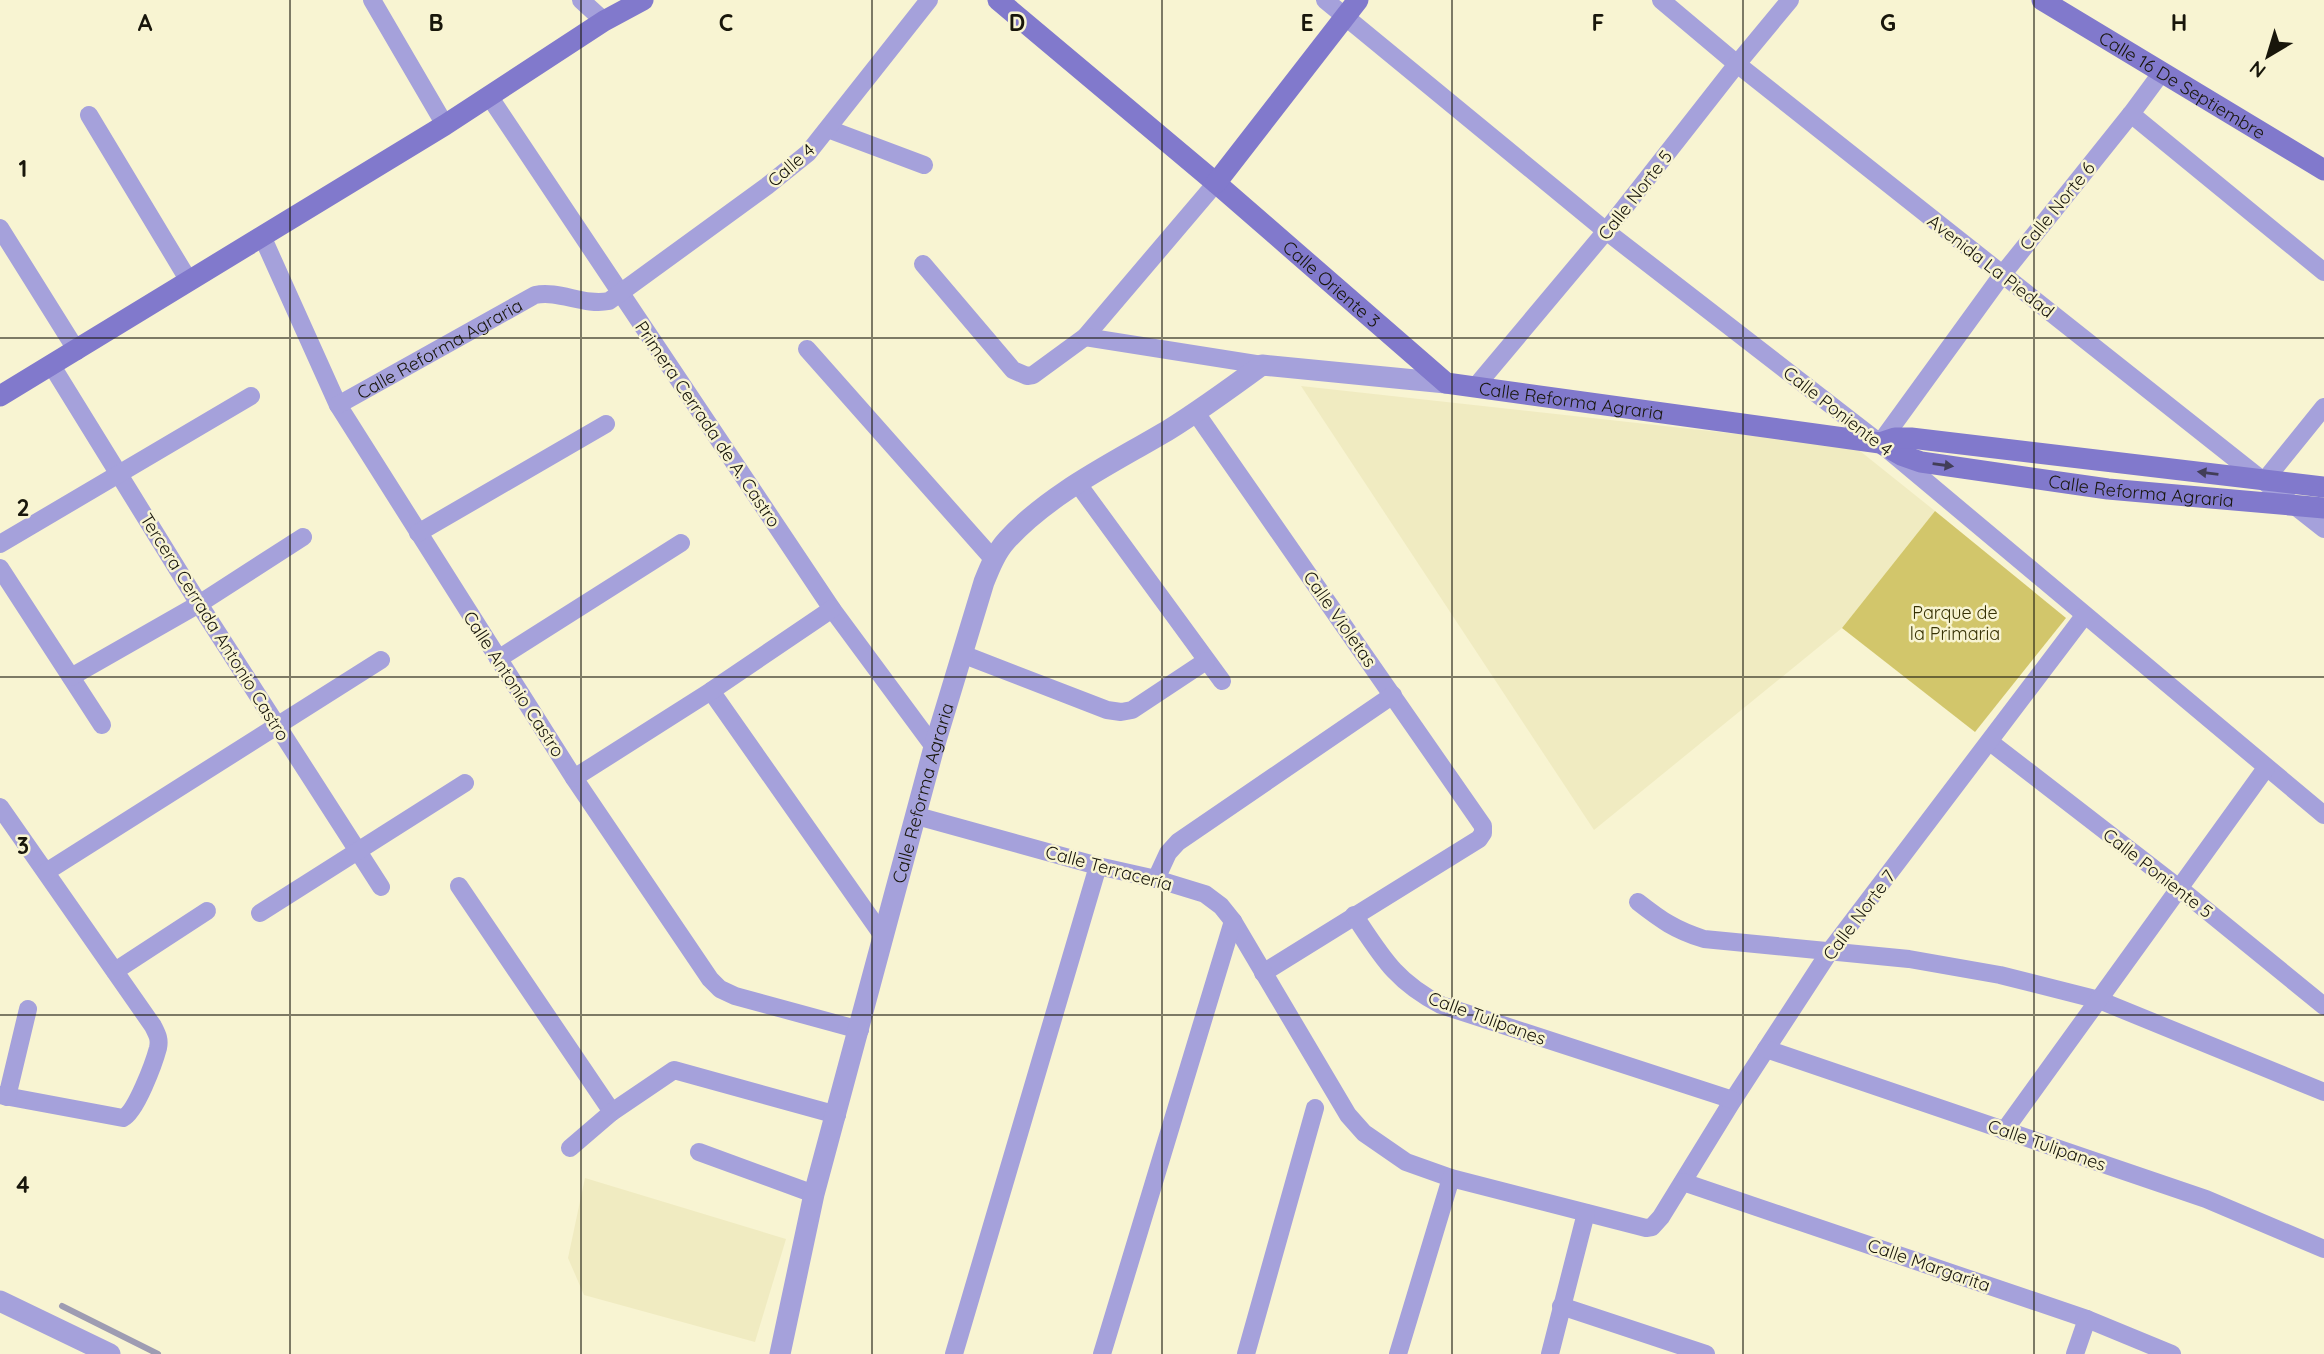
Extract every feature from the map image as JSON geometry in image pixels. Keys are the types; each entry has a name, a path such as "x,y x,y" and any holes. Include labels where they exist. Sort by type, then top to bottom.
{"main road":[{"path":"0,396 445,125 604,21 643,0"},
{"name":"Calle Oriente 3","path":"998,0 1216,183 1446,383"},
{"name":"Calle 16 De Septiembre","path":"2042,0 2324,170"},
{"path":"1216,183 1351,8"},
{"name":"Calle Reforma Agraria","path":"1446,383 1880,443 1901,455 1935,464 2108,489 2324,508"},
{"name":"Calle Reforma Agraria","path":"1880,443 1895,438 1911,438 2324,487"}],"street":[{"path":"372,0 445,125"},
{"path":"581,0 604,21"},
{"name":"Calle 4","path":"619,293 767,186 808,153 929,0"},
{"name":"Calle Poniente 4","path":"1325,0 1351,8 1606,231 1880,443 2324,815"},
{"name":"Avenida La Piedad","path":"1661,0 1737,64 2324,529"},
{"name":"Calle Norte 5","path":"1476,386 1606,231 1790,0"},
{"name":"Calle Norte 6","path":"1880,443 2002,275 2132,114 2162,72"},
{"name":"Primera Cerrada de A. Castro","path":"489,96 832,609 934,747"},
{"path":"2132,114 2324,272"},
{"path":"89,115 189,281"},
{"path":"828,129 924,165"},
{"path":"923,264 1013,370 1033,375 1085,337 1216,183"},
{"path":"0,228 77,351"},
{"name":"Calle Antonio Castro","path":"262,236 338,405 574,778 710,979 720,989 735,996 860,1030"},
{"name":"Calle Reforma Agraria","path":"338,405 535,295 544,293 598,303 609,301 619,293"},
{"name":"Calle Reforma Agraria","path":"1085,337 1262,365 1446,383"},
{"path":"807,349 994,560"},
{"name":"Calle Reforma Agraria","path":"780,1354 814,1194 883,936 918,816 934,747 984,582 994,560 1006,542 1031,517 1079,484 1196,413 1262,365"},
{"name":"Tercera Cerrada Antonio Castro","path":"52,366 199,604 381,887"},
{"path":"0,544 251,396"},
{"path":"2265,481 2324,407"},
{"name":"Calle Violetas","path":"1196,413 1483,826 1479,839 1354,915"},
{"path":"418,533 606,424"},
{"path":"1079,484 1222,681"},
{"path":"71,677 199,604 303,537"},
{"path":"498,659 681,543"},
{"path":"0,568 102,725"},
{"path":"574,778 711,691 832,609"},
{"name":"Calle Norte 7","path":"1652,1227 1661,1217 1732,1101 1830,951 2084,616"},
{"path":"962,654 1107,710 1121,712 1132,710 1206,661"},
{"path":"46,872 381,660"},
{"path":"711,691 883,936"},
{"path":"1156,879 1168,853 1178,842 1393,695"},
{"name":"Calle Poniente 5","path":"1990,742 2179,888 2324,1006"},
{"path":"2004,1131 2266,768"},
{"path":"260,913 466,783"},
{"path":"0,807 158,1037 158,1047 145,1081 127,1117 117,1118 4,1096 28,1009"},
{"name":"Calle Terracería","path":"918,816 1205,894 1221,906 1233,921 1348,1115 1364,1133 1406,1163 1451,1178 1641,1228 1652,1227"},
{"path":"954,1354 1098,866"},
{"path":"459,886 612,1112"},
{"path":"1638,902 1663,922 1681,932 1704,939 1909,959 2000,975 2099,1000 2324,1092"},
{"path":"114,971 207,911"},
{"path":"1263,973 1354,915"},
{"name":"Calle Tulipanes","path":"1354,915 1397,976 1418,993 1441,1005 1732,1101"},
{"path":"1102,1354 1233,921"},
{"name":"Calle Tulipanes","path":"1766,1049 2206,1199 2324,1249"},
{"path":"570,1147 612,1112 674,1070 837,1115"},
{"path":"1245,1354 1315,1108"},
{"path":"699,1152 814,1194"},
{"path":"1398,1354 1451,1178"},
{"name":"Calle Margarita","path":"1683,1182 2087,1318 2172,1354"},
{"path":"1550,1354 1586,1213"},
{"path":"0,1301 106,1353"},
{"path":"1562,1306 1701,1353"},
{"path":"2075,1354 2087,1318"}],"shaded area":[{"path":"1301,386 1855,447 1935,511 1842,628 1594,830"},
{"path":"585,1178 786,1239 755,1342 584,1295 568,1258"}],"green space":[{"name":"Parque de la Primaria","path":"1935,511 2066,618 1975,732 1842,628"}],"waterway":[{"path":"62,1306 158,1354"}]}
